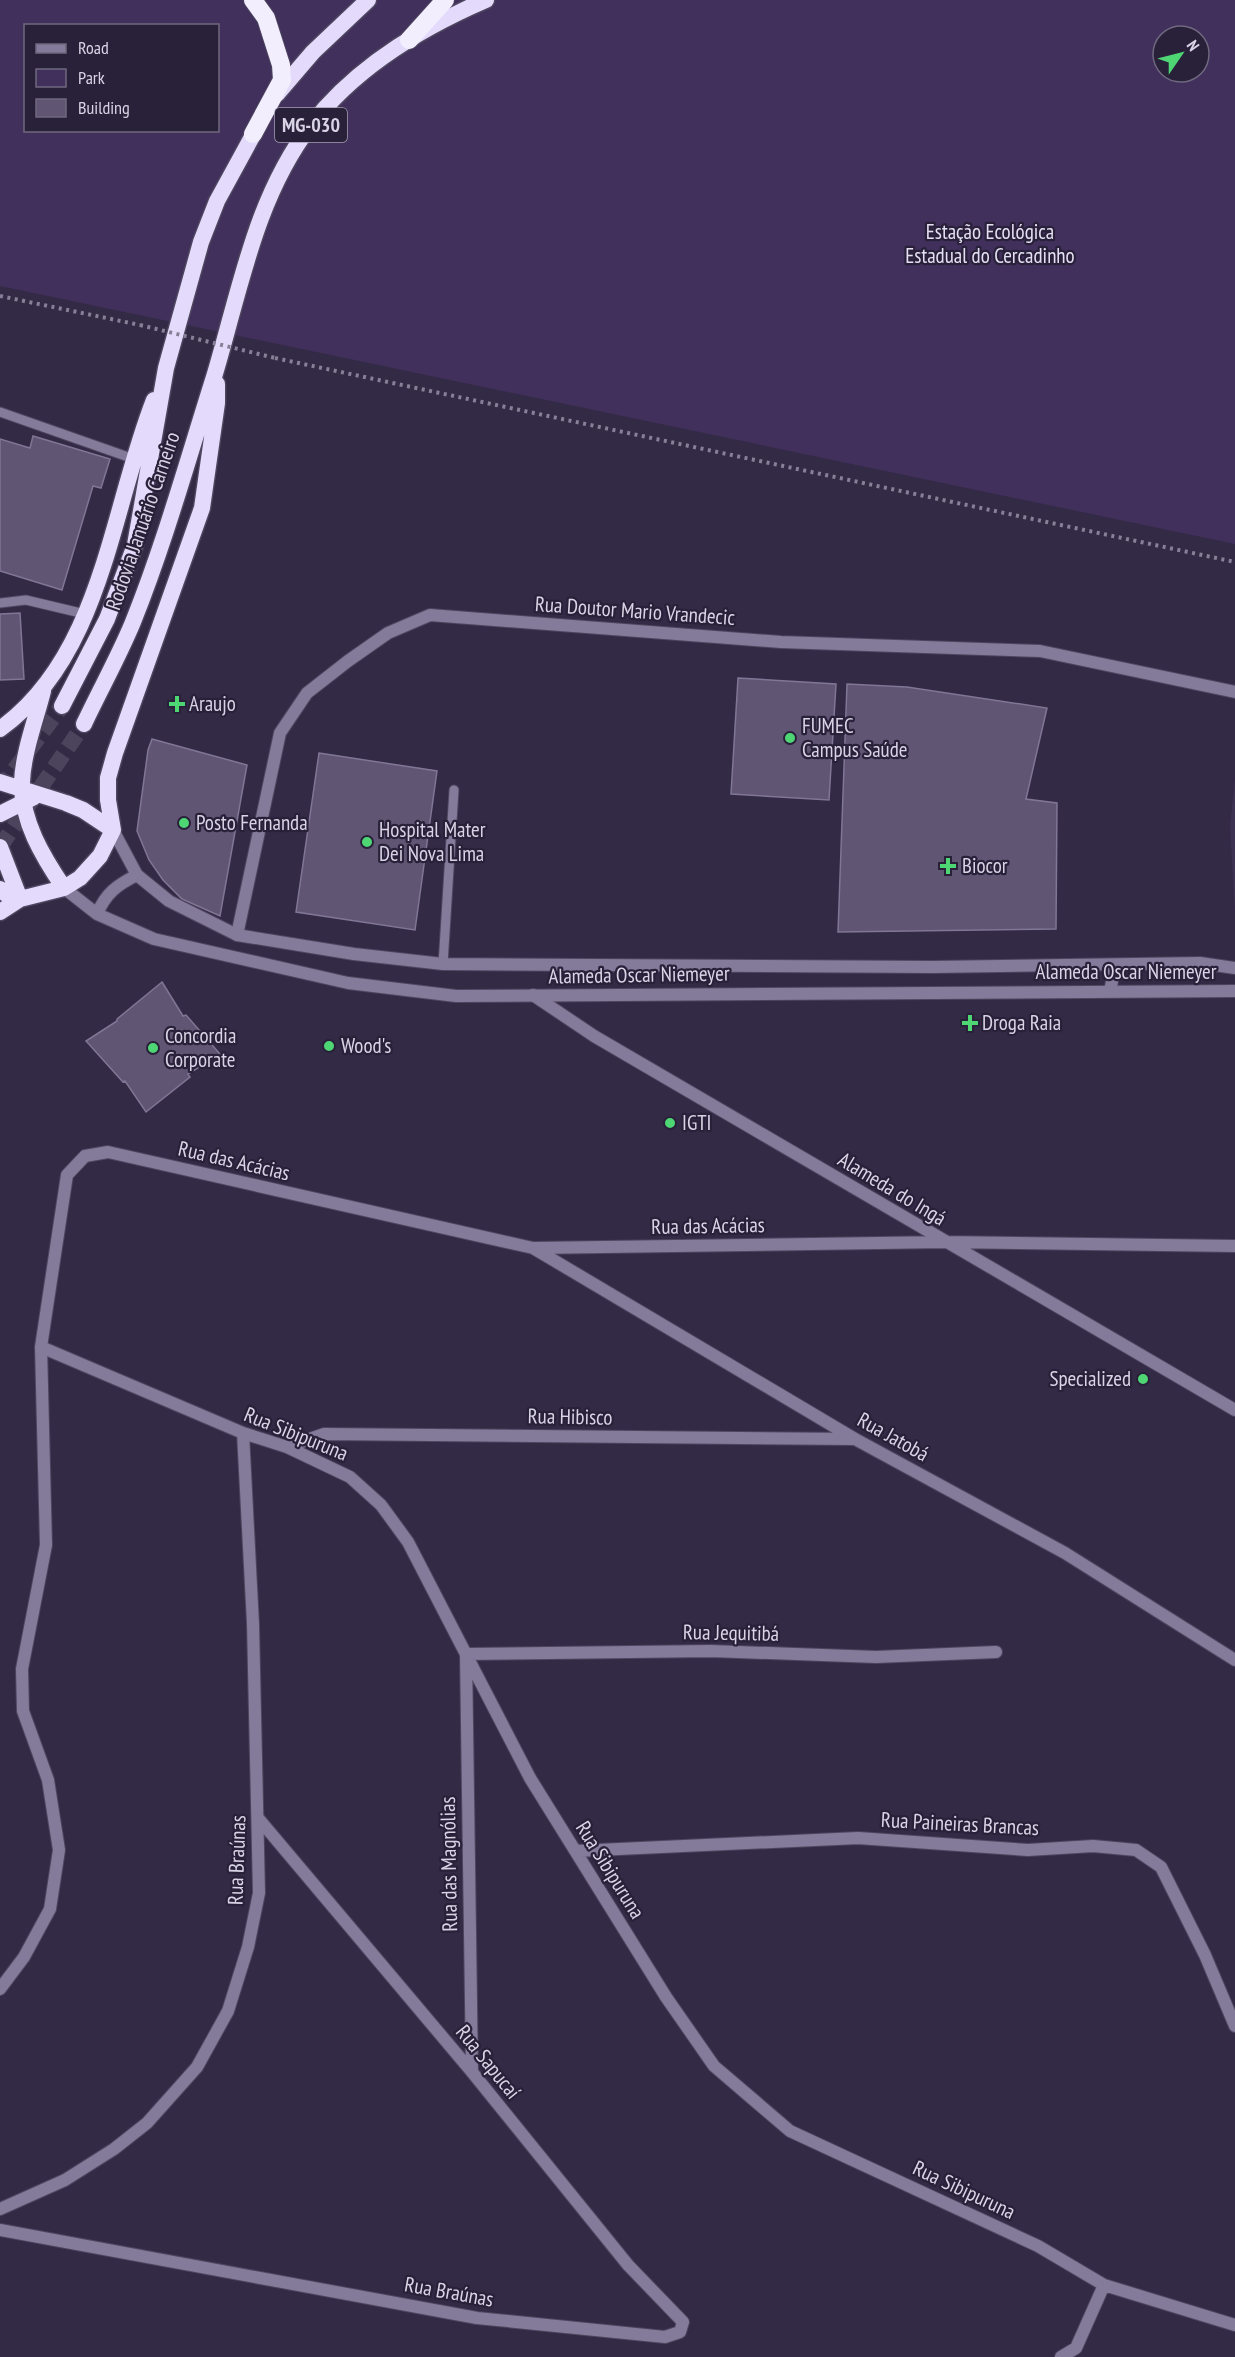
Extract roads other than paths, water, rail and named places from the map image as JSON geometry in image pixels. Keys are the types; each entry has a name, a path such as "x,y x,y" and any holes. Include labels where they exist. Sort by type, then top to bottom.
{"highway":[{"path":"253,0 266,18 281,64 282,80 253,134"},
{"name":"MG-030","path":"253,134 279,90 313,52 368,0"},
{"path":"409,40 445,0"},
{"name":"MG-030","path":"409,40 486,0"},
{"name":"Rodovia Januário Carneiro","path":"84,724 132,624 158,557 217,365 250,246 287,162 310,126 332,101 369,67 409,40"},
{"name":"Rodovia Januário Carneiro","path":"62,706 107,619 135,544 166,368 201,242 217,201 253,134"},
{"path":"0,912 20,898 64,888 80,878 100,856 113,830 108,800 108,778 202,508 217,403 217,365"},
{"path":"0,729 14,719 45,685 72,643 85,614 126,493 141,431 166,368"},
{"path":"45,685 22,779 23,795 42,855 64,888"},
{"path":"0,782 23,795 40,794 82,810 113,830"},
{"path":"0,814 23,795"},
{"path":"0,847 20,898"},
{"path":"0,889 6,894 20,898"}],"street":[{"name":"Rua Doutor Mario Vrandecic","path":"237,935 280,733 307,693 388,633 430,615 781,642 1040,651 1235,692"},
{"name":"Alameda Oscar Niemeyer","path":"113,830 137,875 169,901 237,935 354,954 443,964 921,967 1200,963 1235,968"},
{"path":"98,914 105,898 118,885 137,875"},
{"name":"Alameda Oscar Niemeyer","path":"64,888 98,914 154,939 348,983 456,996 1235,990"},
{"path":"1110,992 1115,965"},
{"name":"Alameda do Ingá","path":"533,995 594,1036 1235,1410"},
{"name":"Rua das Acácias","path":"0,1989 24,1958 50,1909 59,1850 48,1780 23,1711 21,1669 45,1545 41,1347 67,1175 85,1156 108,1152 533,1248 944,1242 1235,1246"},
{"name":"Rua Jatobá","path":"533,1248 855,1439 1065,1553 1235,1660"},
{"name":"Rua Sibipuruna","path":"41,1347 243,1433 287,1447 350,1478 381,1505 408,1542 530,1778 666,1997 714,2066 790,2132 1038,2246 1104,2285 1235,2325"},
{"name":"Rua Braúnas","path":"0,2209 65,2180 114,2149 147,2123 197,2067 228,2011 248,1947 259,1893 253,1624 243,1433"},
{"name":"Rua Hibisco","path":"287,1447 324,1434 855,1439"},
{"name":"Rua Jequitibá","path":"466,1654 711,1651 876,1657 996,1652"},
{"name":"Rua das Magnólias","path":"466,1654 472,2072"},
{"name":"Rua Sapucaí","path":"258,1818 472,2072 628,2265 683,2322 680,2332"},
{"name":"Rua Paineiras Brancas","path":"576,1851 858,1838 1028,1850 1093,1846 1136,1850 1161,1868 1205,1955 1235,2026"},
{"name":"Rua Braúnas","path":"0,2230 477,2318 665,2337 680,2332"},
{"path":"1061,2357 1076,2348 1104,2285"}],"lane":[{"path":"0,412 134,459"},
{"path":"0,603 26,600 85,614"},
{"path":"443,964 454,790"}],"tunnel":[{"path":"0,789 62,706"},
{"path":"0,847 84,724"}],"place":[{"name":"Araujo","path":"177,704"},
{"name":"FUMEC Campus Saúde","path":"790,738"},
{"name":"Posto Fernanda","path":"184,823"},
{"name":"Hospital Mater Dei Nova Lima","path":"367,842"},
{"name":"Biocor","path":"948,866"},
{"name":"Droga Raia","path":"970,1023"},
{"name":"Wood's","path":"329,1046"},
{"name":"Concordia Corporate","path":"153,1048"},
{"name":"IGTI","path":"670,1123"},
{"name":"Specialized","path":"1143,1379"}],"park label":[{"name":"Estação Ecológica Estadual do Cercadinho","path":"990,244"}]}
